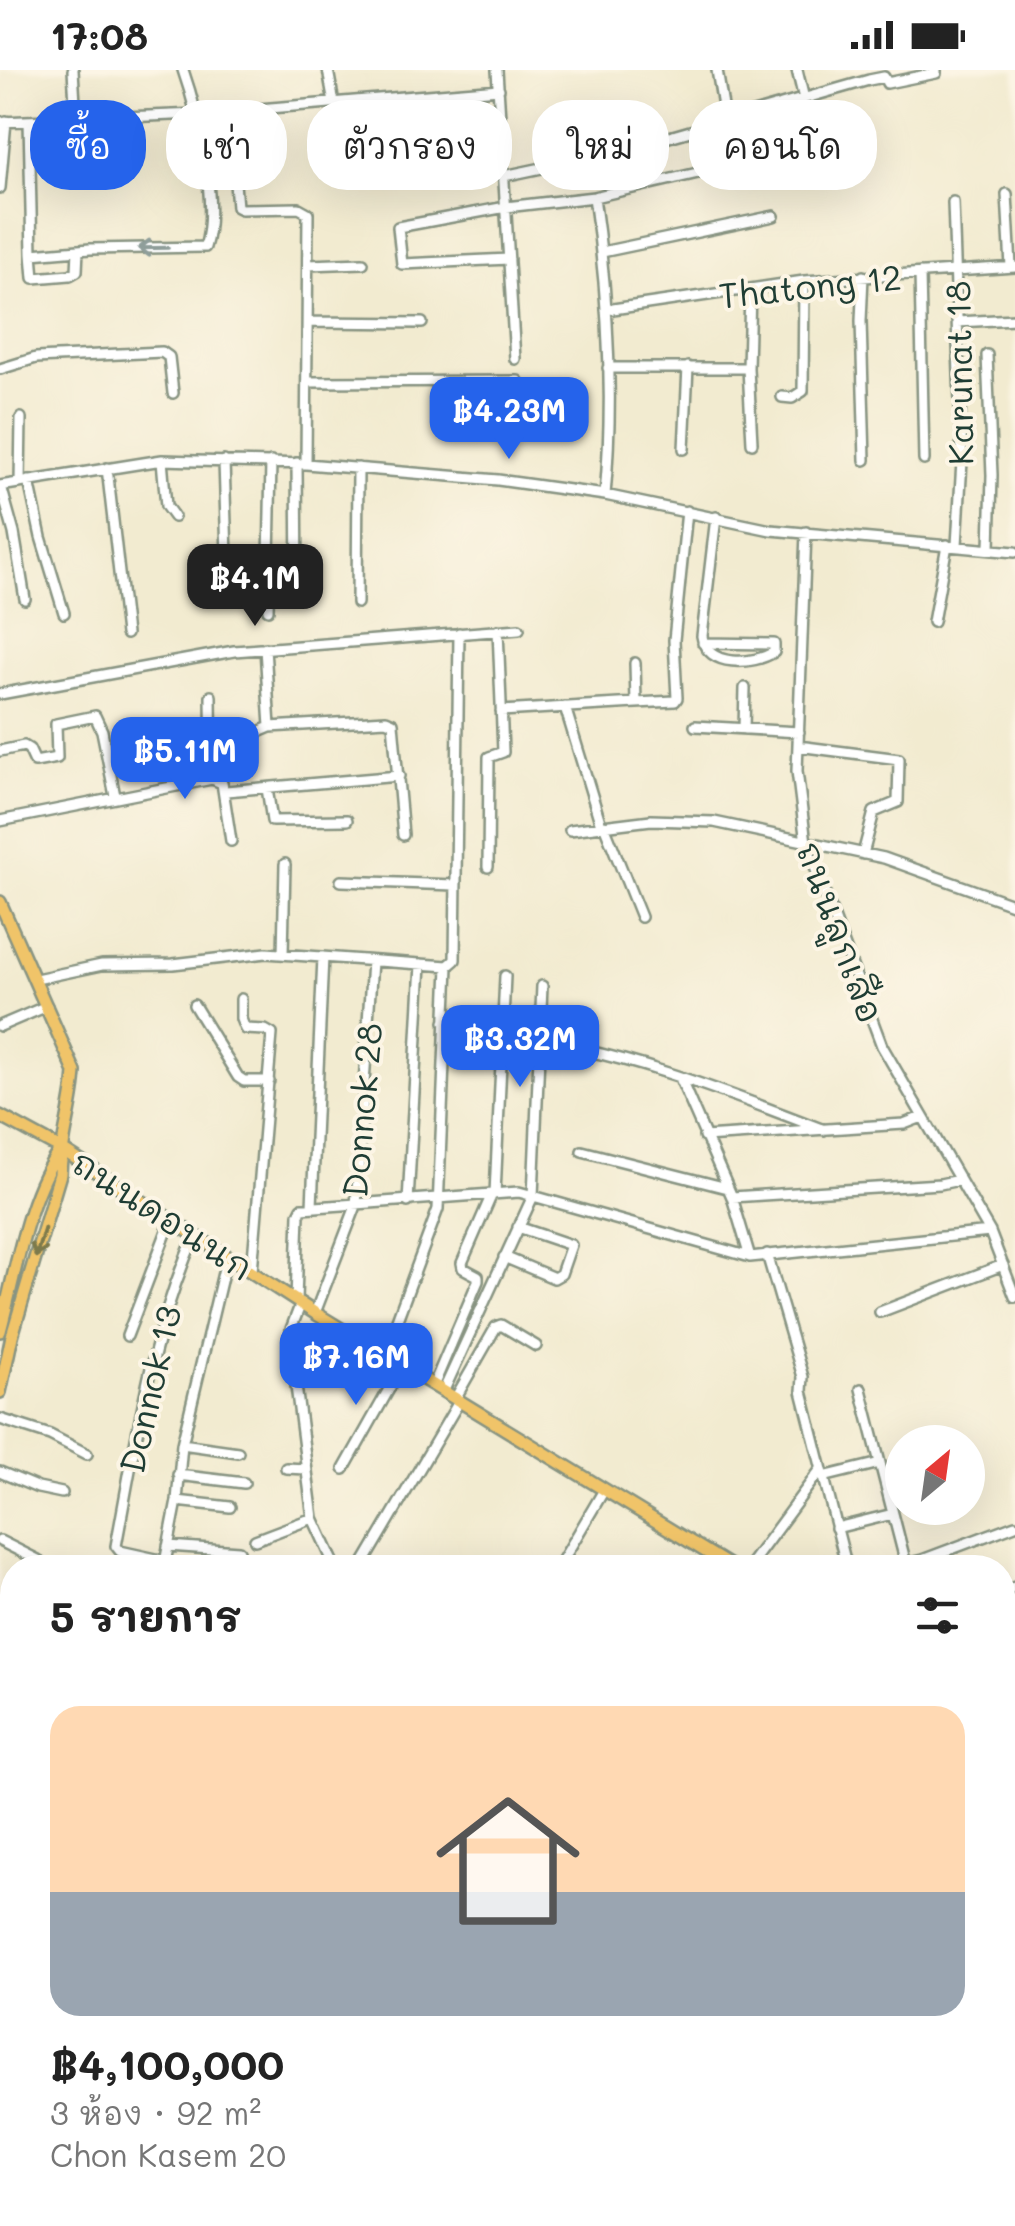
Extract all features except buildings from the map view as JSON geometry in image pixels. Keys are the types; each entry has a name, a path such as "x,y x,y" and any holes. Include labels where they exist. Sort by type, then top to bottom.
{"main road":[{"path":"0,902 75,1072 60,1174 12,1336 0,1392"},
{"name":"ถนนดอนนก","path":"0,1116 61,1149 704,1555"},
{"path":"0,1332 36,1196 46,1169 61,1149"}],"street":[{"path":"74,70 75,100"},
{"path":"184,70 194,100"},
{"path":"328,70 333,100"},
{"path":"498,70 500,100"},
{"path":"717,70 721,100"},
{"path":"796,70 804,98"},
{"path":"852,70 856,84"},
{"path":"796,100 884,77 887,83 936,72"},
{"path":"369,100 499,89"},
{"path":"0,188 3,121 29,121 34,278 76,271 78,250"},
{"path":"512,174 612,153 689,130"},
{"path":"509,259 402,264 398,227 594,196 689,175"},
{"path":"32,254 204,247 209,209 207,190"},
{"path":"235,190 237,206 241,209 306,209 308,382 298,587"},
{"path":"505,190 515,359"},
{"path":"1008,194 1013,267"},
{"path":"594,196 606,310 605,495"},
{"name":"Karunat 18","path":"933,622 952,545 962,460 953,202"},
{"path":"602,252 774,216"},
{"path":"308,265 363,263"},
{"name":"Thatong 12","path":"606,310 804,281 1013,267"},
{"path":"920,273 924,460"},
{"path":"862,276 865,460"},
{"path":"782,397 792,398 803,390 804,281"},
{"path":"750,290 748,368 752,443"},
{"path":"958,322 1015,319"},
{"path":"308,322 422,323"},
{"path":"0,368 36,358 162,352 169,357 174,393"},
{"path":"987,355 992,475 990,548"},
{"path":"684,449 688,367"},
{"path":"608,368 748,368"},
{"path":"308,382 518,381"},
{"path":"21,418 25,482 64,612"},
{"path":"25,599 1,486 162,460 271,462 498,480 605,495 771,530 1015,552"},
{"path":"162,460 166,506 174,516"},
{"path":"224,461 228,588"},
{"path":"268,610 271,462"},
{"path":"107,468 126,634"},
{"path":"357,603 358,468"},
{"path":"501,711 678,698 674,640 687,511"},
{"path":"703,643 774,644 774,652 759,660 737,662 708,652 703,643 716,517"},
{"name":"ถนนลูกเสือ","path":"806,532 798,732 800,814 806,843 882,1046 990,1232 1015,1298"},
{"path":"0,694 265,648 519,629"},
{"path":"488,867 489,757 503,752 498,630"},
{"path":"384,1355 438,1209 448,966 454,960 459,633"},
{"path":"265,648 270,727"},
{"path":"635,663 636,703"},
{"path":"744,728 745,688"},
{"path":"212,696 212,779"},
{"path":"565,707 602,825 642,917"},
{"path":"0,751 24,746 34,762 58,758 56,724 95,716 102,731 114,796"},
{"path":"212,737 249,736 270,727 386,720 393,723 403,835"},
{"path":"696,726 798,732"},
{"path":"798,746 899,759 898,802 874,812 862,854"},
{"path":"226,791 398,776"},
{"path":"0,821 212,779 222,783 226,791 231,842"},
{"path":"267,788 272,821 346,820"},
{"path":"570,830 650,820 714,822 884,858 1015,905"},
{"path":"283,954 285,864"},
{"path":"340,881 456,885"},
{"path":"36,979 102,965 172,964 266,953 448,966"},
{"path":"323,957 312,1206 519,1192 750,1257 990,1232"},
{"name":"Donnok 28","path":"315,1312 356,1206 372,960"},
{"path":"408,1202 420,964"},
{"path":"439,1387 478,1281 478,1276 462,1266 493,1194 505,976"},
{"path":"439,1387 532,1196 542,986"},
{"path":"241,998 245,1029 272,1034 252,1270"},
{"path":"194,1004 238,1077 244,1082 269,1081"},
{"path":"0,1026 48,1006"},
{"path":"445,1022 542,1041 680,1078 824,1130"},
{"path":"680,1078 729,1192 750,1257"},
{"path":"704,1136 904,1124 922,1117"},
{"path":"582,1151 729,1192 940,1184 959,1180"},
{"name":"Donnok 28","path":"312,1206 302,1208 299,1214 298,1302 291,1348 313,1518 330,1555"},
{"path":"127,1336 171,1220"},
{"path":"504,1257 554,1278 561,1274 571,1246 518,1226"},
{"name":"Donnok 13","path":"134,1555 116,1546 155,1347 173,1283 195,1235"},
{"path":"767,1254 803,1377 802,1392 843,1555"},
{"path":"166,1555 177,1500 182,1444 227,1256"},
{"path":"880,1312 1003,1266"},
{"path":"368,1555 496,1327 501,1326 536,1346"},
{"path":"344,1470 402,1366"},
{"path":"862,1389 885,1483"},
{"path":"0,1420 50,1436 88,1454"},
{"path":"182,1444 238,1452"},
{"path":"757,1555 790,1507 822,1473 880,1463"},
{"path":"286,1468 306,1469"},
{"path":"0,1472 62,1493"},
{"path":"178,1475 244,1483"},
{"path":"566,1555 604,1490"},
{"path":"177,1500 230,1507"},
{"path":"836,1528 885,1516"},
{"path":"255,1540 313,1518"},
{"path":"896,1525 903,1555"},
{"path":"935,1555 1015,1525"},
{"path":"0,1541 28,1555"},
{"path":"168,1546 239,1551"}]}
